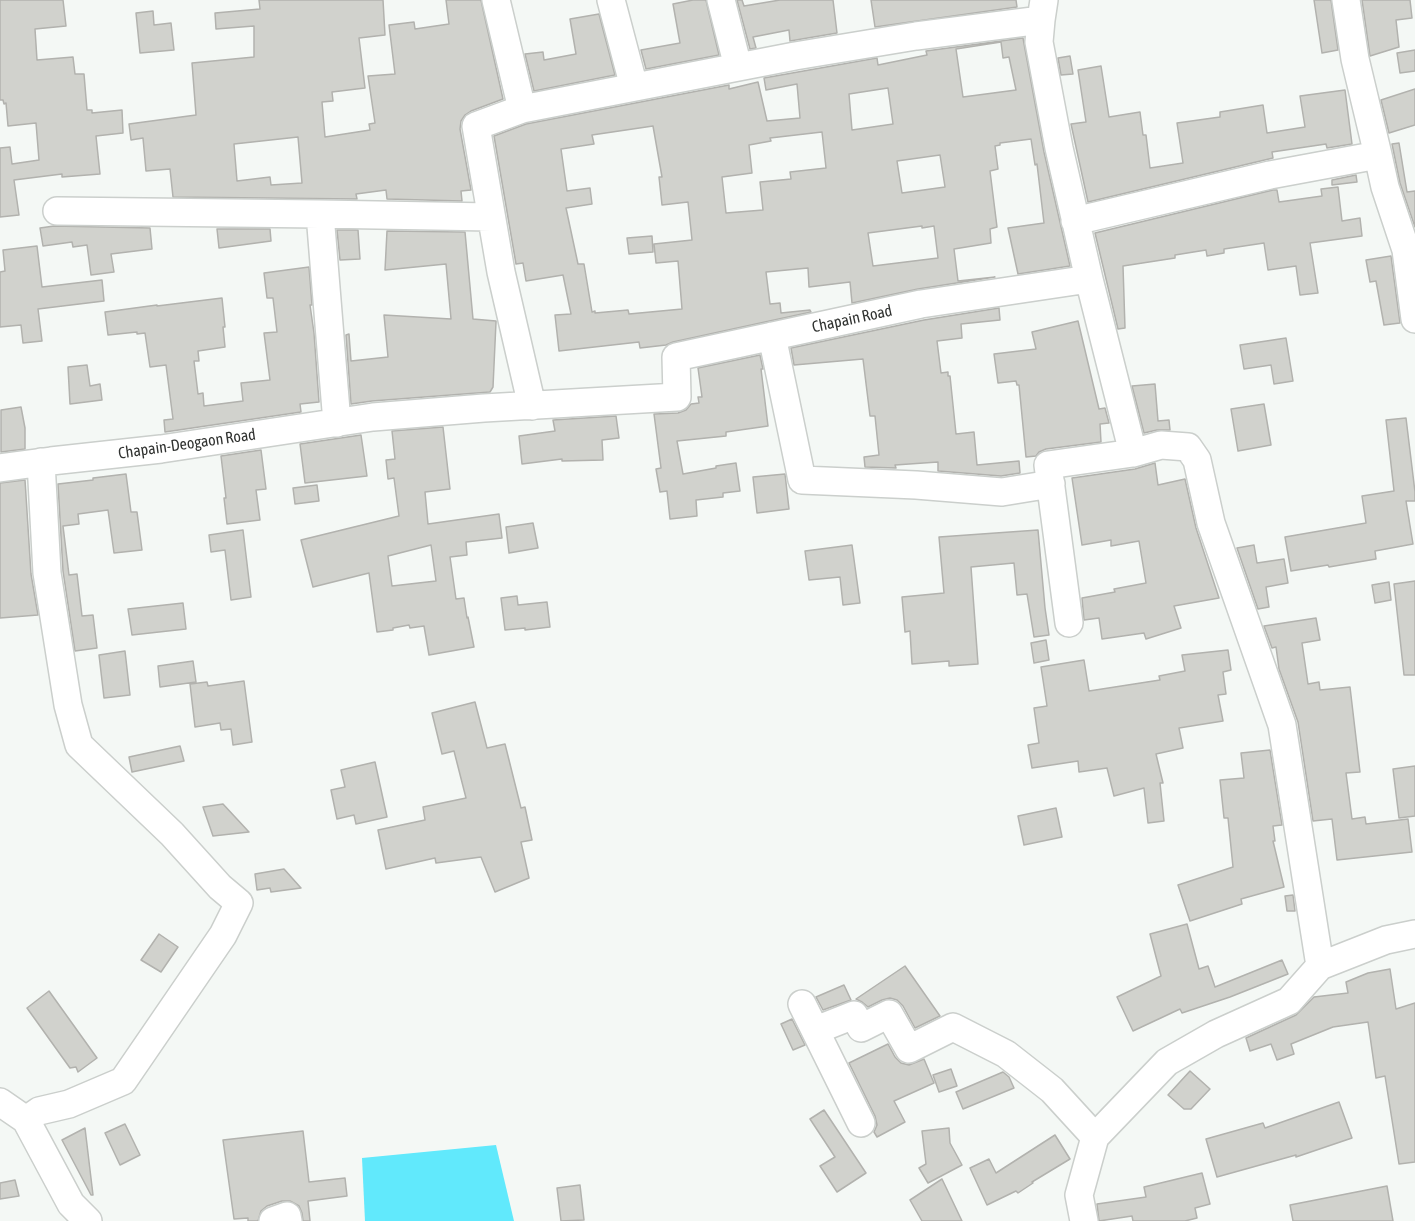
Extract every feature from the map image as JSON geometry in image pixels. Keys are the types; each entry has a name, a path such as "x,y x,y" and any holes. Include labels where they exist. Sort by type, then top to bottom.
{"street":[{"path":"496,0 522,109"},
{"path":"612,0 634,87"},
{"path":"722,0 738,67"},
{"path":"1346,0 1355,59 1385,187 1406,250 1415,319"},
{"path":"532,406 501,272 476,126 522,109 795,56 905,38 1042,10 1039,42 1059,148 1133,453"},
{"path":"1075,221 1270,175 1378,155"},
{"path":"57,211 491,217"},
{"path":"320,214 337,423"},
{"name":"Chapain Road","path":"373,417 677,397 676,357 921,304 1089,279"},
{"path":"772,336 802,480 1002,492 1051,484"},
{"name":"Chapain-Deogaon Road","path":"0,468 172,447 373,417"},
{"path":"1069,623 1048,465 1133,453 1161,445 1188,447 1197,460 1211,523 1282,725 1320,966"},
{"path":"26,1120 39,1111 69,1104 123,1081 223,935 239,903 220,887 172,834 79,745 68,705 47,573 41,462"},
{"path":"1084,1221 1079,1195 1095,1137 1167,1062 1216,1034 1289,1001 1320,966 1386,940 1415,934"},
{"path":"802,1004 861,1123"},
{"path":"816,1030 855,1015 861,1028 889,1014 909,1049 953,1027 1006,1054 1052,1090 1095,1137"},
{"path":"0,1102 26,1120 71,1204 88,1221"},
{"path":"273,1221 287,1216 288,1221"}],"water":[{"path":"496,1145 514,1221 365,1221 362,1158"}],"building":[{"path":"0,0 63,0 66,26 35,29 37,60 73,57 75,74 84,74 87,110 92,110 92,113 122,110 123,133 96,136 100,174 62,177 62,174 14,180 19,215 0,217 0,148 10,147 12,164 39,160 36,123 8,126 6,103 0,100"},
{"path":"259,0 383,0 385,35 359,38 365,88 332,92 333,101 322,102 325,137 370,130 369,124 375,123 368,76 395,74 389,25 414,22 415,29 449,24 446,0 481,0 503,99 471,111 461,121 460,129 471,190 461,191 462,201 387,199 386,190 356,194 357,199 173,197 170,169 146,171 143,138 131,140 129,124 196,115 192,63 254,57 254,26 216,29 215,13 260,9","holes":["298,137 302,183 271,185 270,177 237,181 234,144"]},
{"path":"706,0 719,55 646,69 641,50 680,43 673,4"},
{"path":"737,0 742,0 744,6 780,0 833,0 837,33 790,41 789,30 753,37 756,48 750,49"},
{"path":"871,0 1016,0 1017,7 875,27"},
{"path":"1314,0 1331,0 1338,50 1322,53"},
{"path":"1362,0 1410,0 1412,18 1396,20 1399,47 1370,56"},
{"path":"153,11 154,25 171,23 174,50 140,53 136,13"},
{"path":"599,14 615,75 534,91 525,54 543,52 544,60 576,54 570,19"},
{"path":"1023,38 1044,152 1070,266 1018,274 1008,228 1044,223 1037,164 1035,165 1031,139 1000,143 995,146 998,169 990,171 997,227 990,229 991,243 954,249 958,281 995,277 918,289 852,303 850,282 809,287 808,268 766,272 770,304 780,303 781,313 810,310 811,312 666,345 640,348 639,342 559,351 555,315 571,314 563,275 526,281 523,263 516,264 494,136 526,124 729,85 729,89 758,82 767,121 800,118 797,84 766,90 764,78 877,58 878,65 927,55 926,51","holes":["1001,42 1003,58 1009,57 1016,90 963,97 956,49","888,88 893,124 852,130 849,94","653,126 662,177 659,177 662,205 688,202 692,240 654,244 656,263 678,261 682,309 629,314 628,310 592,312 584,264 578,264 566,208 592,204 590,188 567,191 561,149 594,144 592,135","822,132 826,168 790,172 791,179 760,182 763,210 726,213 722,177 752,173 749,145 771,141 770,138","940,155 945,187 902,193 897,161","934,226 938,258 873,266 868,233"]},
{"path":"1415,50 1415,71 1400,73 1397,53"},
{"path":"1070,56 1073,74 1061,75 1058,58"},
{"path":"1101,66 1109,117 1140,112 1143,135 1146,135 1150,168 1183,163 1177,123 1220,117 1220,112 1263,105 1267,133 1305,127 1300,96 1345,90 1352,144 1327,148 1326,144 1272,152 1273,158 1088,202 1071,124 1086,122 1078,70"},
{"path":"1415,89 1415,125 1389,133 1381,100"},
{"path":"1399,143 1407,192 1415,191 1415,227 1400,183 1392,144"},
{"path":"1356,175 1357,182 1332,185 1332,180"},
{"path":"1338,187 1342,221 1360,218 1362,236 1310,243 1318,293 1300,295 1296,266 1268,270 1264,243 1224,249 1224,253 1207,256 1206,250 1175,255 1175,258 1123,266 1125,328 1118,329 1095,233 1273,190 1277,190 1279,202 1322,196 1321,189"},
{"path":"54,226 150,228 152,249 111,254 114,272 91,275 87,245 73,247 72,242 43,246 40,228"},
{"path":"217,229 270,229 271,241 219,248"},
{"path":"337,230 358,230 360,259 340,260"},
{"path":"387,231 465,232 473,319 496,321 493,387 490,392 351,404 346,335 349,334 351,361 388,357 384,315 451,319 446,264 385,270"},
{"path":"652,236 653,252 629,254 627,238"},
{"path":"37,246 42,287 102,280 104,301 38,309 42,341 23,343 21,325 0,327 0,272 5,271 3,250"},
{"path":"1391,256 1400,323 1384,325 1376,281 1370,282 1366,260"},
{"path":"309,267 312,305 310,305 319,402 300,404 301,412 165,432 164,420 173,419 166,365 150,367 145,333 108,335 105,312 222,298 225,347 198,351 199,361 194,361 198,394 203,393 204,406 243,401 241,383 270,380 264,333 277,332 273,298 267,298 264,273"},
{"path":"999,308 1000,320 961,324 962,338 937,341 941,373 948,372 950,376 956,434 974,432 977,465 1019,461 1020,473 1001,476 938,471 938,462 895,465 896,468 865,467 864,457 879,455 875,416 870,416 863,359 794,365 791,348 924,320"},
{"path":"1078,321 1099,409 1105,408 1109,423 1100,424 1101,442 1046,449 1036,456 1026,457 1019,385 1016,381 998,383 994,354 1036,349 1032,332"},
{"path":"1286,338 1293,381 1274,384 1271,365 1244,369 1240,345"},
{"path":"760,355 768,426 726,432 726,436 677,441 683,474 736,463 740,491 723,493 723,497 696,500 697,516 670,519 667,491 660,492 656,469 661,468 654,414 678,413 686,410 691,404 699,403 698,397 702,397 698,368"},
{"path":"87,365 90,386 100,384 102,400 70,404 68,367"},
{"path":"1155,384 1158,421 1169,420 1170,430 1144,433 1132,386"},
{"path":"1264,404 1271,445 1238,451 1231,409"},
{"path":"21,407 25,428 25,449 1,452 1,410"},
{"path":"616,416 619,438 602,440 603,460 562,461 562,459 522,464 519,436 555,431 553,420"},
{"path":"1406,418 1415,492 1415,501 1406,501 1413,544 1375,551 1376,559 1291,571 1285,537 1366,523 1362,496 1394,491 1386,420"},
{"path":"443,427 450,489 425,492 428,524 499,514 502,538 466,542 467,555 450,557 456,599 464,598 474,647 429,655 424,626 410,628 409,625 377,632 369,573 313,587 301,540 399,516 394,478 388,479 386,460 395,459 392,431","holes":["431,545 436,581 392,586 388,556"]},
{"path":"361,435 367,476 305,483 300,444"},
{"path":"261,450 266,489 256,490 260,520 227,524 221,456"},
{"path":"1155,463 1158,485 1185,479 1196,528 1219,598 1174,606 1181,628 1146,639 1144,633 1102,639 1099,618 1084,620 1082,598 1146,583 1139,541 1111,546 1111,540 1082,545 1072,478 1135,469"},
{"path":"126,474 131,512 137,512 142,550 114,553 108,510 78,514 79,524 63,526 69,575 77,574 82,616 93,615 97,648 75,651 63,571 58,484"},
{"path":"785,474 789,509 757,513 753,477"},
{"path":"25,480 31,574 38,615 0,618 0,483"},
{"path":"317,485 319,501 295,504 293,488"},
{"path":"533,523 538,548 509,553 506,527"},
{"path":"243,530 251,597 231,600 225,550 211,552 209,535"},
{"path":"1038,530 1049,635 1034,637 1027,594 1017,595 1014,563 971,567 978,664 949,666 949,661 912,664 910,631 905,632 902,597 944,593 939,537"},
{"path":"852,545 860,603 843,605 840,577 809,580 805,551"},
{"path":"1254,545 1257,563 1284,559 1288,583 1266,587 1269,607 1258,609 1237,548"},
{"path":"1415,581 1415,675 1404,675 1394,584"},
{"path":"1389,582 1391,600 1375,603 1372,585"},
{"path":"517,596 518,605 547,602 550,627 505,630 501,598"},
{"path":"183,603 186,629 132,635 128,609"},
{"path":"1316,618 1320,640 1302,643 1308,684 1319,682 1320,690 1350,687 1360,772 1346,773 1352,819 1365,817 1366,824 1408,819 1412,852 1337,860 1332,819 1313,821 1298,722 1279,669 1276,647 1272,648 1264,626"},
{"path":"1046,640 1049,660 1034,663 1031,643"},
{"path":"1228,650 1231,670 1223,672 1226,694 1218,695 1223,721 1179,728 1183,748 1156,754 1163,783 1160,783 1164,821 1148,823 1144,788 1114,796 1107,768 1079,772 1078,761 1032,768 1028,745 1039,743 1034,708 1047,706 1041,667 1084,660 1089,691 1160,680 1159,676 1185,671 1182,655"},
{"path":"125,651 130,695 104,698 99,655"},
{"path":"193,661 196,682 160,687 158,666"},
{"path":"244,681 252,742 233,745 231,729 221,730 220,723 195,727 190,684 207,682 208,686"},
{"path":"475,702 487,748 505,744 521,808 525,807 532,840 521,842 529,878 495,892 481,857 436,863 435,858 386,869 378,830 425,820 423,807 466,798 454,751 442,754 432,713"},
{"path":"180,746 184,761 132,772 129,757"},
{"path":"1270,750 1282,825 1273,826 1275,841 1273,841 1284,887 1241,899 1242,904 1190,921 1178,885 1233,867 1228,818 1224,818 1220,780 1244,778 1241,753"},
{"path":"375,762 387,817 356,824 354,815 337,819 331,790 345,787 341,770"},
{"path":"1415,766 1415,816 1399,818 1393,769"},
{"path":"223,804 249,832 213,836 203,807"},
{"path":"1056,808 1062,837 1024,845 1018,816"},
{"path":"284,869 301,888 271,892 270,888 257,890 255,874"},
{"path":"1293,895 1295,911 1287,911 1285,896"},
{"path":"1187,924 1199,969 1208,966 1215,987 1282,960 1288,974 1182,1013 1180,1009 1133,1031 1117,997 1161,976 1150,934"},
{"path":"159,934 178,947 161,972 141,960"},
{"path":"905,966 940,1016 915,1028 903,1006 897,1000 890,998 868,1007 856,999"},
{"path":"1390,969 1396,1009 1415,1003 1415,1162 1399,1164 1385,1076 1376,1078 1368,1022 1333,1027 1291,1044 1294,1054 1277,1060 1271,1044 1250,1051 1246,1038 1296,1015 1314,997 1348,993 1346,982 1368,973"},
{"path":"844,985 851,1000 823,1010 816,997"},
{"path":"49,991 97,1058 78,1072 76,1067 70,1068 27,1008"},
{"path":"792,1019 805,1045 793,1050 781,1024"},
{"path":"888,1044 901,1063 909,1065 924,1059 934,1083 894,1101 905,1122 877,1137 874,1132 877,1125 875,1116 849,1063"},
{"path":"951,1069 957,1086 939,1092 933,1075"},
{"path":"1190,1071 1210,1089 1191,1109 1184,1109 1168,1095"},
{"path":"1003,1072 1009,1077 1014,1088 963,1109 956,1092"},
{"path":"1339,1102 1352,1138 1296,1157 1296,1155 1217,1177 1206,1139 1263,1123 1265,1128"},
{"path":"824,1110 866,1173 837,1192 820,1166 835,1157 810,1119"},
{"path":"125,1124 140,1155 120,1165 105,1133"},
{"path":"85,1128 93,1195 62,1140"},
{"path":"949,1128 950,1143 962,1165 928,1183 919,1168 926,1164 922,1131"},
{"path":"303,1131 309,1182 345,1178 347,1196 308,1201 310,1221 303,1221 299,1206 290,1201 267,1206 261,1211 258,1221 248,1221 248,1218 234,1219 223,1140"},
{"path":"1055,1135 1070,1159 1018,1193 1016,1191 987,1205 970,1168 989,1159 996,1173"},
{"path":"1202,1173 1210,1204 1195,1208 1197,1218 1185,1221 1133,1221 1132,1216 1099,1221 1097,1204 1146,1197 1144,1187"},
{"path":"942,1179 962,1221 922,1221 910,1200"},
{"path":"15,1180 19,1196 0,1199 0,1183"},
{"path":"580,1185 584,1220 561,1221 557,1188"},
{"path":"1387,1186 1393,1221 1293,1221 1290,1205"}]}
